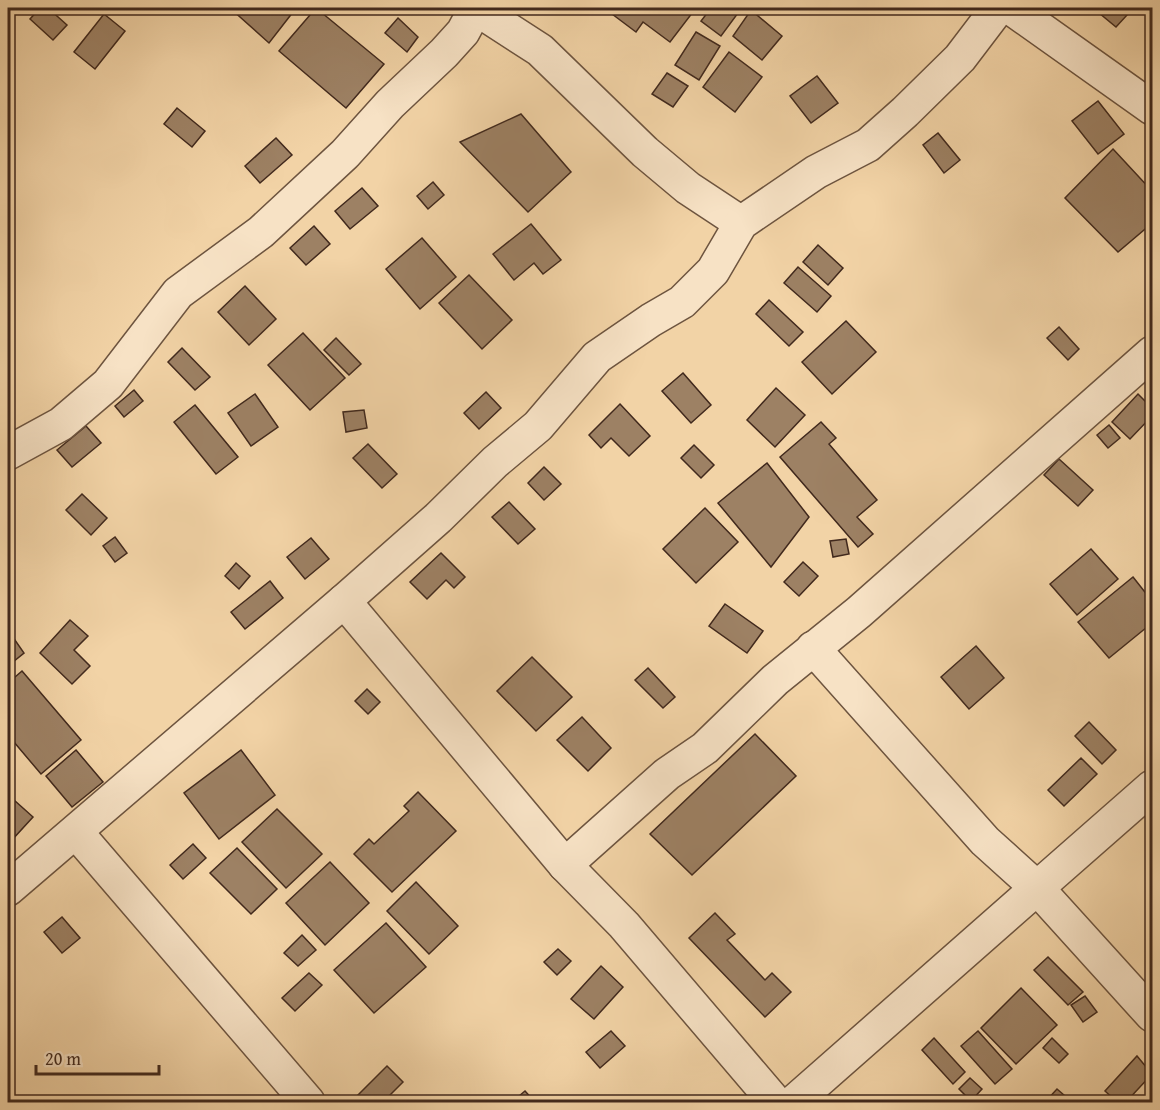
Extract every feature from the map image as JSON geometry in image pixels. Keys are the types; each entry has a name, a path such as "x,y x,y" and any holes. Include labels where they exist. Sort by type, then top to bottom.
{"street":[{"path":"8,453 62,424 108,384 178,293 261,232 345,154 390,104 444,53 462,32 476,8 540,50 645,152 688,188 741,224"},
{"path":"8,889 438,518 495,462 538,426 597,357 682,302 712,271 741,224 816,172 868,145 960,58 998,8"},
{"path":"1011,8 1152,108"},
{"path":"565,865 667,774 705,748 775,680 859,612 1152,354"},
{"path":"344,601 565,865 624,925 775,1102"},
{"path":"813,648 985,841 1037,888 1152,1015"},
{"path":"794,1102 1152,787"},
{"path":"76,832 308,1102"}],"building":[{"path":"40,8 48,8 67,25 53,40 30,19"},
{"path":"288,8 293,12 269,43 231,9"},
{"path":"316,8 384,64 346,108 279,51"},
{"path":"611,8 696,8 670,42 643,22 636,32 608,11"},
{"path":"711,8 741,9 721,36 701,21"},
{"path":"1093,8 1119,8 1128,14 1116,27"},
{"path":"751,10 782,36 762,60 733,36"},
{"path":"104,14 125,31 95,69 74,52"},
{"path":"398,18 418,37 407,52 385,33"},
{"path":"696,32 720,46 699,80 675,65"},
{"path":"729,52 762,77 735,112 703,87"},
{"path":"667,73 688,86 673,107 652,94"},
{"path":"817,76 838,103 811,123 790,96"},
{"path":"1098,101 1124,134 1098,154 1072,121"},
{"path":"177,108 205,131 192,147 164,124"},
{"path":"521,114 571,172 528,212 460,142"},
{"path":"938,133 960,160 944,173 923,145"},
{"path":"276,138 292,155 260,183 245,166"},
{"path":"1113,149 1152,191 1152,203 1146,211 1151,224 1118,252 1065,198"},
{"path":"433,182 444,195 428,209 417,196"},
{"path":"362,188 378,206 350,229 335,211"},
{"path":"531,224 561,260 543,274 534,263 514,280 493,254"},
{"path":"314,226 330,244 306,265 290,248"},
{"path":"422,238 456,277 420,309 386,269"},
{"path":"818,245 843,268 828,285 803,262"},
{"path":"798,267 831,296 817,312 784,283"},
{"path":"469,275 512,320 482,349 439,303"},
{"path":"245,286 276,319 249,345 218,312"},
{"path":"769,300 803,332 789,346 756,314"},
{"path":"846,321 876,352 832,394 802,362"},
{"path":"1059,327 1079,349 1068,360 1047,338"},
{"path":"303,333 345,378 310,410 268,365"},
{"path":"336,338 361,364 349,375 324,350"},
{"path":"182,348 210,377 195,390 168,362"},
{"path":"683,373 711,405 691,423 662,391"},
{"path":"776,388 805,415 775,447 747,420"},
{"path":"134,390 143,401 124,417 115,406"},
{"path":"486,392 501,408 479,429 464,413"},
{"path":"255,394 278,427 251,446 228,413"},
{"path":"1138,394 1152,408 1152,416 1130,439 1112,422"},
{"path":"620,404 650,436 629,456 611,438 601,448 589,435"},
{"path":"195,405 238,457 216,474 174,422"},
{"path":"364,410 367,428 346,432 343,412"},
{"path":"821,422 836,438 829,444 877,500 857,517 873,534 858,547 780,457"},
{"path":"1109,425 1120,438 1108,448 1097,435"},
{"path":"86,426 101,443 72,467 57,450"},
{"path":"368,444 397,474 382,488 353,458"},
{"path":"694,445 714,465 701,478 681,458"},
{"path":"1059,459 1093,490 1078,506 1044,475"},
{"path":"767,463 809,517 771,567 718,503"},
{"path":"544,467 561,484 544,500 528,483"},
{"path":"82,494 107,518 91,535 66,510"},
{"path":"509,502 535,529 518,544 492,517"},
{"path":"705,508 738,542 696,583 663,549"},
{"path":"115,537 127,553 115,562 103,546"},
{"path":"311,538 329,559 305,579 287,557"},
{"path":"846,539 849,554 833,557 830,541"},
{"path":"1091,549 1118,579 1077,615 1050,584"},
{"path":"441,553 465,577 454,588 446,580 427,599 410,582"},
{"path":"803,562 818,576 799,596 784,582"},
{"path":"236,563 250,576 239,589 225,576"},
{"path":"1133,577 1152,601 1152,623 1109,658 1078,622"},
{"path":"270,581 283,598 245,629 231,612"},
{"path":"725,604 763,631 747,653 709,626"},
{"path":"70,620 88,636 74,650 90,666 72,684 40,653"},
{"path":"8,630 24,653 8,666"},
{"path":"976,646 1004,678 969,709 941,677"},
{"path":"532,657 572,697 536,731 497,691"},
{"path":"648,668 675,697 663,708 635,680"},
{"path":"22,671 81,740 41,774 8,735 8,683"},
{"path":"367,689 380,702 368,714 355,701"},
{"path":"582,717 611,748 588,771 557,740"},
{"path":"1089,722 1116,750 1102,764 1075,736"},
{"path":"755,734 796,776 692,875 650,834"},
{"path":"76,750 103,782 72,807 46,776"},
{"path":"241,750 275,795 219,839 184,793"},
{"path":"1081,758 1097,774 1064,806 1048,790"},
{"path":"418,792 456,831 392,892 354,854 369,839 374,844 409,811 404,806"},
{"path":"14,800 33,817 11,841 8,837 8,806"},
{"path":"277,809 322,854 286,888 242,842"},
{"path":"193,844 206,858 183,879 170,865"},
{"path":"237,848 277,889 251,914 210,873"},
{"path":"330,862 369,903 325,945 286,903"},
{"path":"416,882 458,926 429,954 387,911"},
{"path":"715,913 735,934 727,940 765,980 772,973 791,992 765,1017 689,938"},
{"path":"62,917 80,938 62,953 44,932"},
{"path":"386,923 426,967 374,1013 334,970"},
{"path":"302,935 316,950 298,966 284,953"},
{"path":"558,949 571,961 557,975 544,962"},
{"path":"1048,957 1083,992 1068,1005 1034,970"},
{"path":"601,966 623,987 594,1019 571,999"},
{"path":"309,973 322,985 295,1011 282,998"},
{"path":"1021,988 1057,1025 1016,1064 981,1028"},
{"path":"1085,996 1097,1012 1083,1022 1071,1005"},
{"path":"611,1031 625,1046 600,1068 586,1052"},
{"path":"978,1031 1012,1069 995,1084 961,1046"},
{"path":"934,1038 965,1072 953,1084 922,1050"},
{"path":"1052,1038 1068,1054 1059,1063 1043,1048"},
{"path":"1137,1056 1152,1074 1126,1102 1117,1102 1105,1091"},
{"path":"387,1066 403,1082 383,1102 363,1102 357,1096"},
{"path":"970,1078 982,1089 971,1101 959,1089"},
{"path":"1057,1089 1072,1102 1045,1102"},
{"path":"525,1091 535,1102 512,1102"}]}
